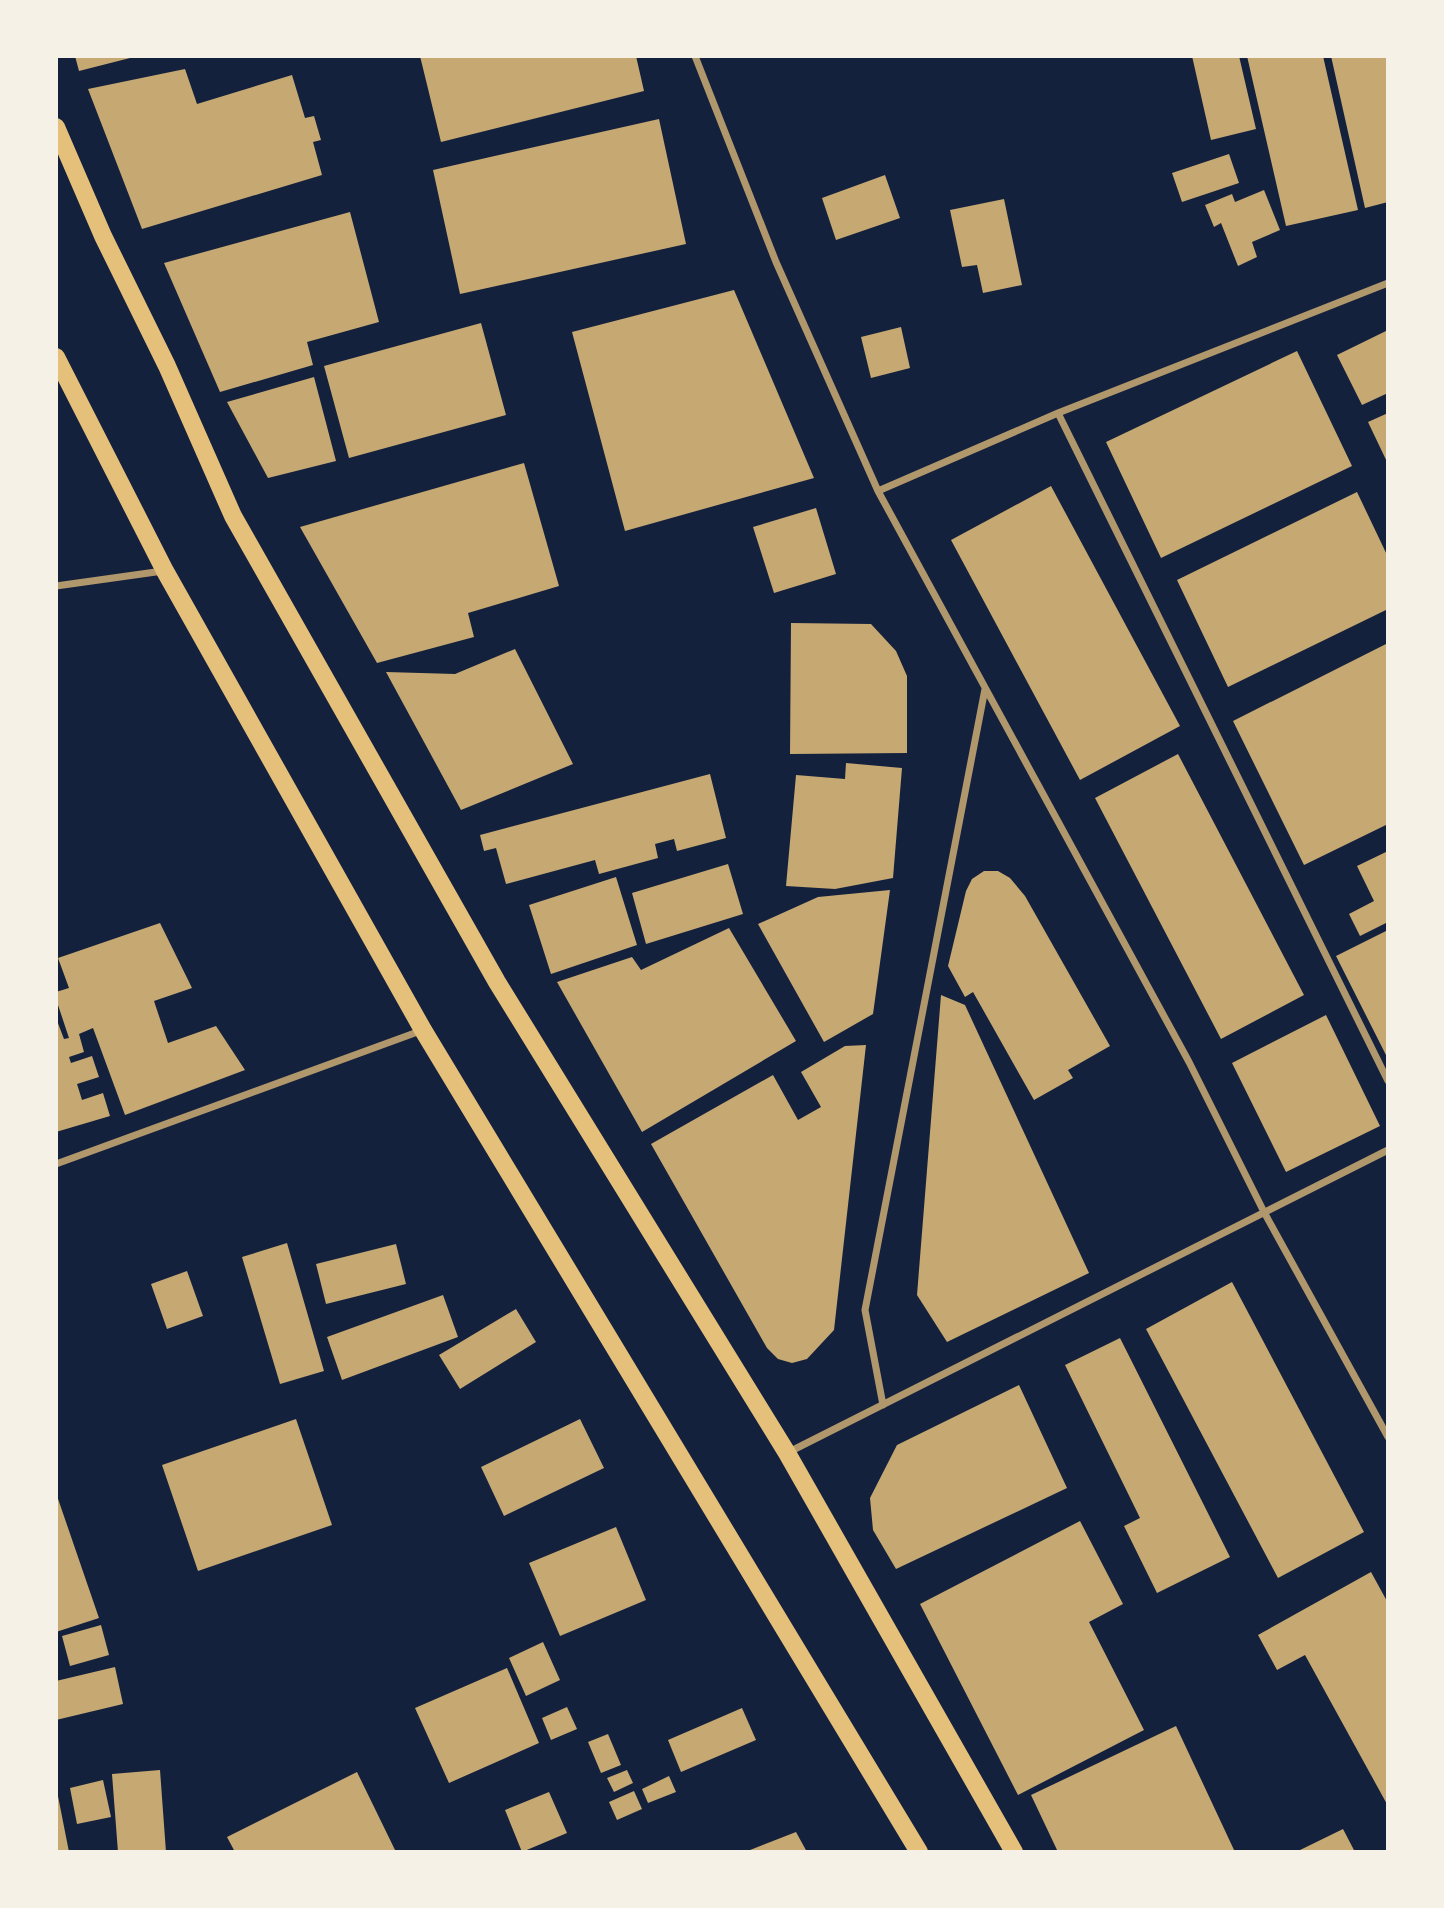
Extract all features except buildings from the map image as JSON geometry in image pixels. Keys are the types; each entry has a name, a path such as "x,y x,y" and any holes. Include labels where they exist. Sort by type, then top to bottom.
{"main road":[{"path":"56,127 103,236 167,366 233,516 497,982 787,1453 1014,1852"},
{"path":"56,357 165,571 424,1030 919,1852"}],"street":[{"path":"695,56 776,262 878,491 1189,1062 1264,1212 1388,1437"},
{"path":"878,491 1058,413 1388,283"},
{"path":"1058,413 1388,1081"},
{"path":"56,586 165,571"},
{"path":"883,1405 865,1310 985,688"},
{"path":"56,1164 424,1030"},
{"path":"787,1453 1388,1150"}]}
